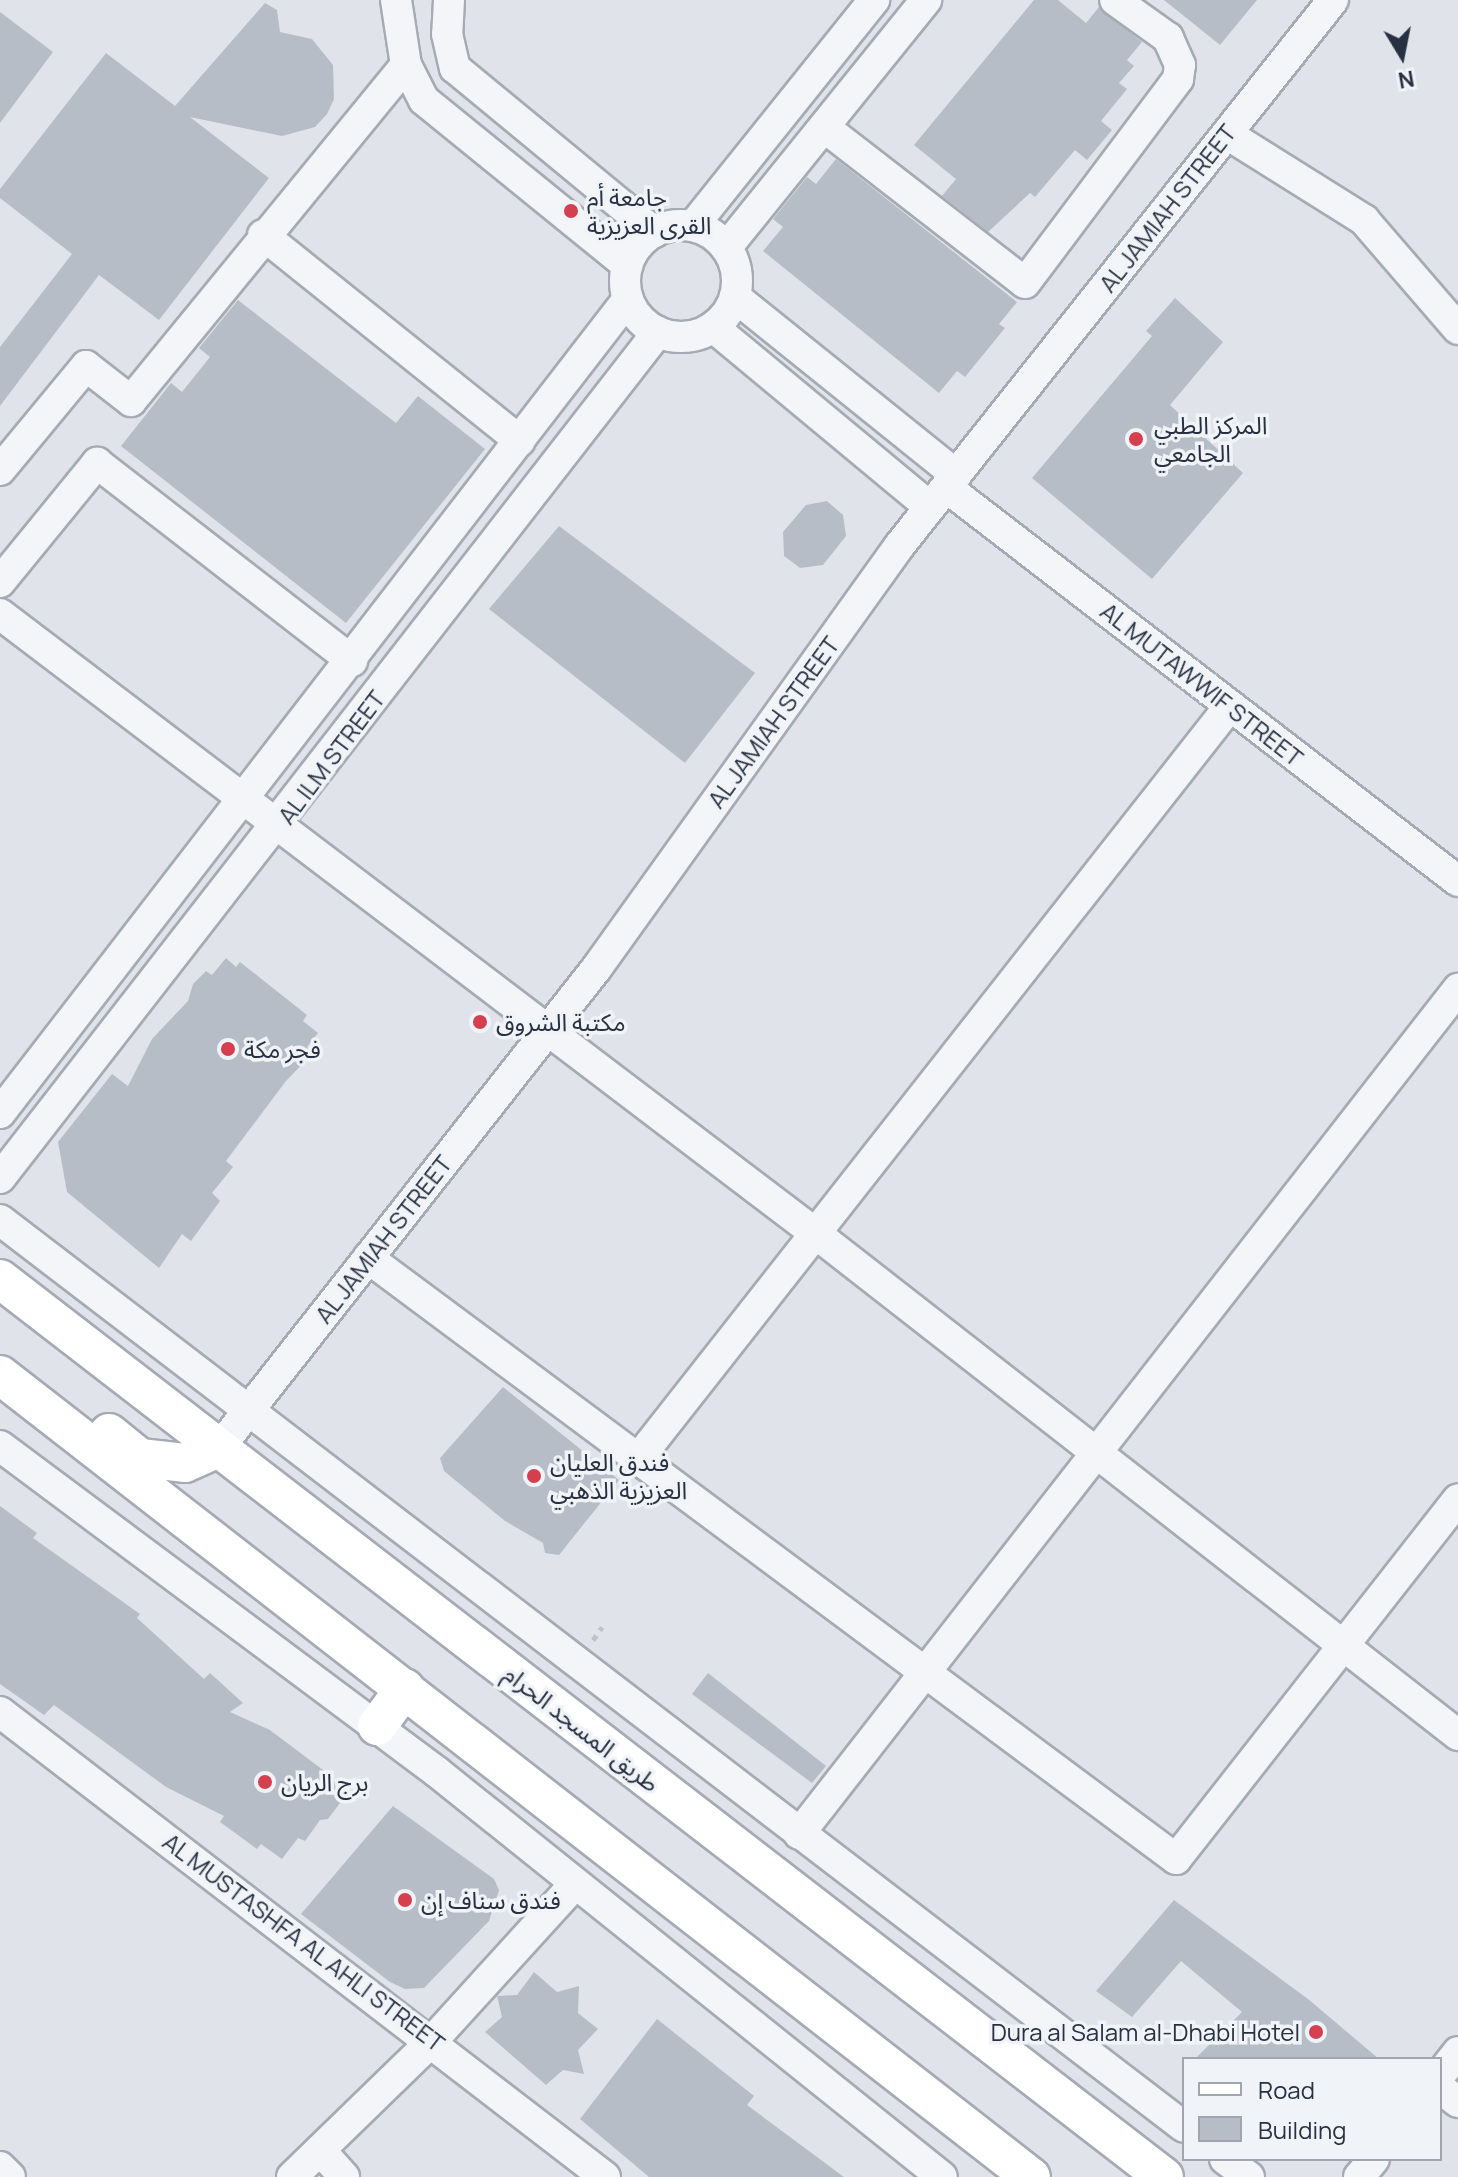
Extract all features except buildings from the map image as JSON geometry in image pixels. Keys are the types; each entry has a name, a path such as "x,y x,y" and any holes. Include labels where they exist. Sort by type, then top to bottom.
{"main road":[{"name":"طريق المسجد الحرام","path":"0,1279 1164,2177"},
{"path":"0,1348 140,1458 185,1463 219,1448"},
{"path":"0,1375 1031,2177"},
{"path":"377,1726 405,1688"}],"street":[{"path":"396,0 406,65 424,100 627,265"},
{"path":"449,0 447,34 455,68 654,232"},
{"path":"693,226 874,0"},
{"path":"726,248 926,0"},
{"path":"824,127 1025,283 1178,79 1180,65 1168,38 1115,0"},
{"name":"AL JAMIAH STREET","path":"219,1448 547,1031 944,490 1333,0"},
{"path":"0,470 86,366 131,401 263,235 406,65"},
{"path":"1227,134 1364,220 1458,329"},
{"path":"693,226 726,248 734,263 735,297 713,327 684,337 658,332 628,299 627,265 654,232 693,226"},
{"path":"263,235 520,441"},
{"path":"735,297 944,490"},
{"name":"AL ILM STREET","path":"0,1113 352,661 628,299"},
{"path":"713,327 944,490"},
{"name":"AL ILM STREET","path":"0,1178 278,827 658,332"},
{"path":"0,582 97,463 352,661"},
{"name":"AL MUTAWWIF STREET","path":"944,490 1458,881"},
{"path":"0,614 815,1233 1458,1735"},
{"path":"638,1459 1230,706"},
{"path":"799,1834 1458,989"},
{"path":"0,1220 250,1408 730,1783 1182,2125"},
{"path":"368,1258 1176,1859 1458,1499"},
{"path":"0,1446 377,1726 573,1886 942,2177"},
{"name":"AL MUSTASHFA AL AHLI STREET","path":"0,1712 433,2040 605,2177"},
{"path":"700,1820 730,1783"},
{"path":"292,2177 433,2040 573,1886"},
{"path":"1442,2072 1458,2052"},
{"path":"1442,2090 1458,2102"},
{"path":"320,2150 344,2177"},
{"path":"1228,2161 1249,2177"},
{"path":"1359,2177 1372,2161"},
{"path":"0,2167 10,2177"}],"place":[{"name":"جامعة أم القرى العزيزية","path":"571,211"},
{"name":"المركز الطبي الجامعي","path":"1136,439"},
{"name":"مكتبة الشروق","path":"480,1022"},
{"name":"فجر مكة","path":"228,1049"},
{"name":"فندق العليان العزيزية الذهبي","path":"534,1476"},
{"name":"برج الريان","path":"265,1782"},
{"name":"فندق سناف إن","path":"405,1900"},
{"name":"Dura al Salam al-Dhabi Hotel","path":"1316,2032"}]}
